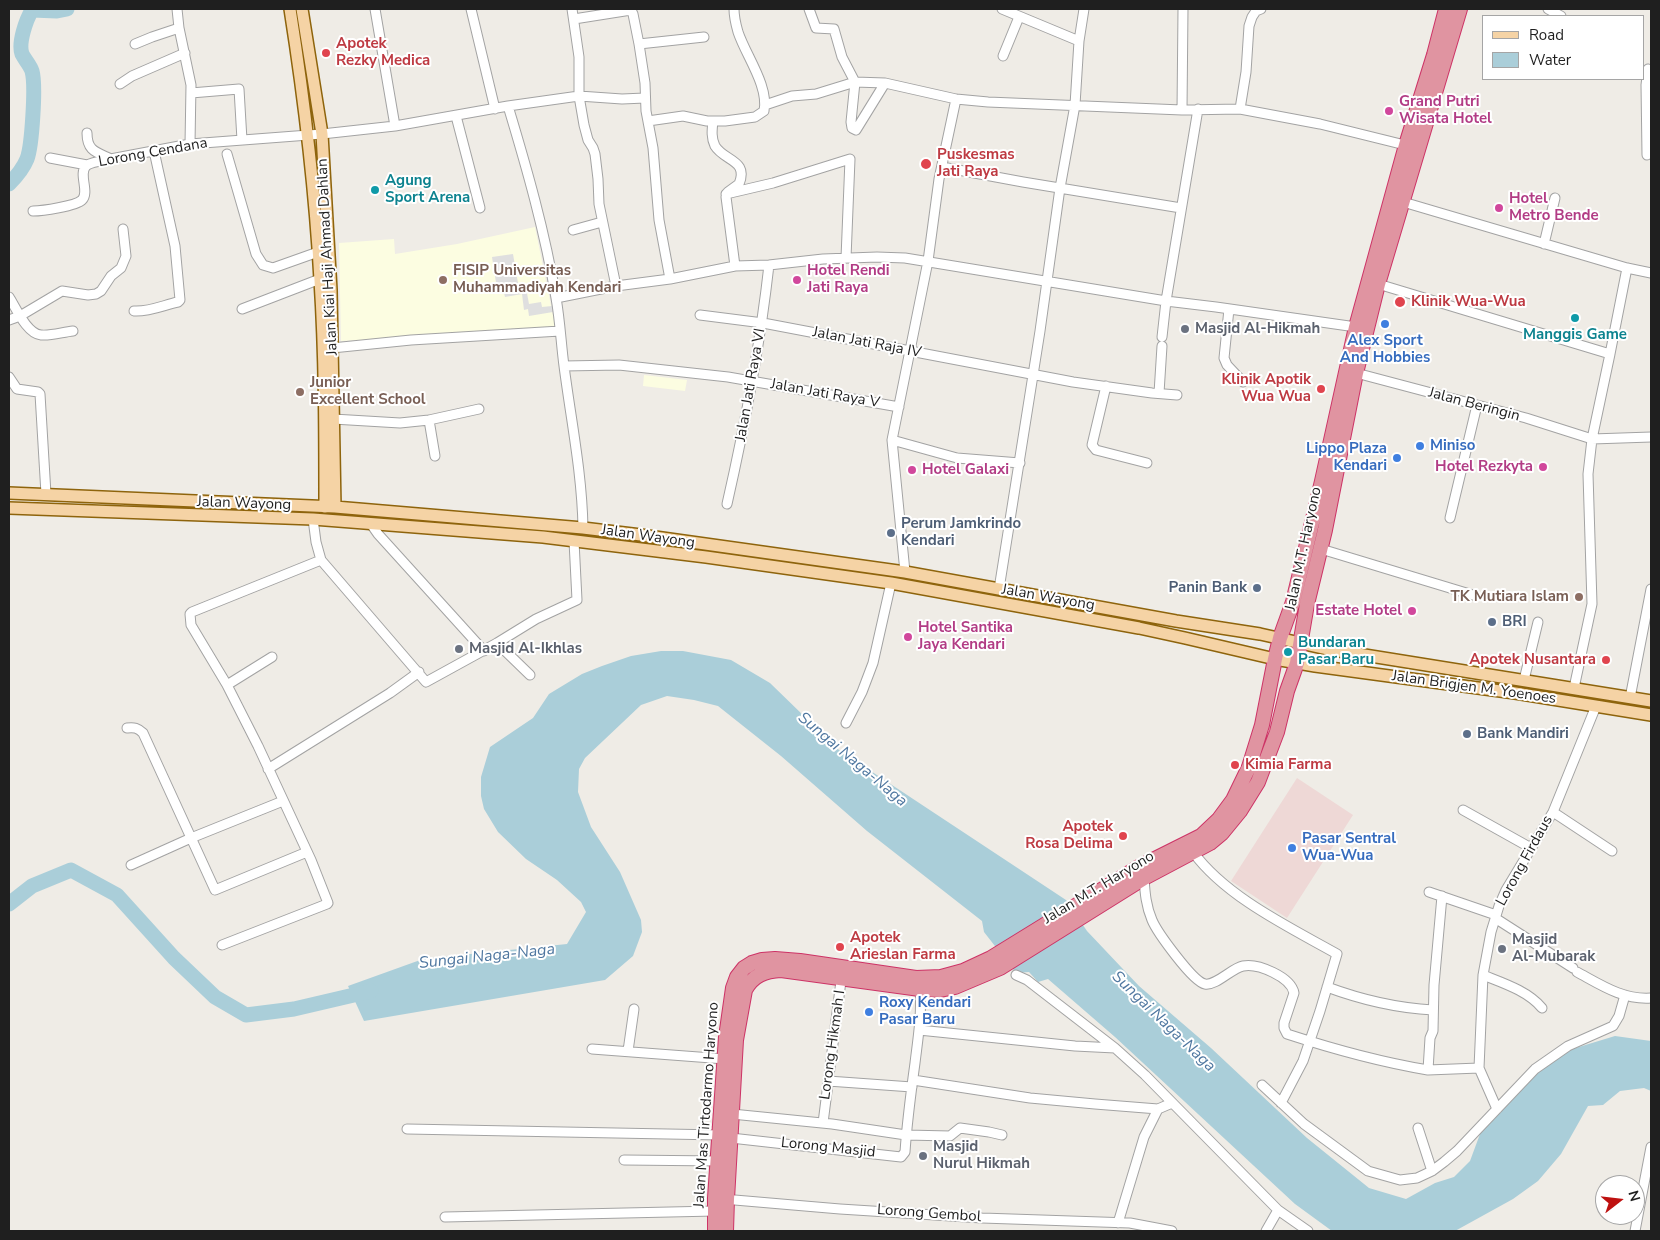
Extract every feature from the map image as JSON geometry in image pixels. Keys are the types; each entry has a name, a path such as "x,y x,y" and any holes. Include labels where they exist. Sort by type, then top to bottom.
{"highway":[{"name":"Jalan M.T. Haryono","path":"995,963 1080,911 1210,843 1222,833 1240,811 1258,782 1277,732 1302,643 1307,604 1321,549 1356,373 1378,284 1403,202 1412,147 1446,9"},
{"name":"Jalan M.T. Haryono","path":"1080,911 1137,868 1201,836 1219,820 1233,800 1249,767 1262,725 1280,638 1293,602 1356,327 1412,147 1460,9"},
{"name":"Jalan Mas Tirtodarmo Haryono","path":"715,1231 725,1137 726,1037 732,988 744,968 762,960 800,961 842,973 920,989 940,990 955,988 995,963"},
{"name":"Jalan Mas Tirtodarmo Haryono","path":"726,1231 719,1203 719,1161 732,1114 736,1040 745,990 749,982 756,976 769,971 781,970 916,978 941,977 995,963"}],"main road":[{"name":"Jalan Kiai Haji Ahmad Dahlan","path":"290,9 303,95 318,252 330,504"},
{"name":"Jalan Kiai Haji Ahmad Dahlan","path":"302,9 322,134 331,290 333,418 330,504"},
{"name":"Jalan Wayong","path":"9,493 330,504 583,528 905,572 1302,643"},
{"path":"148,499 148,514"},
{"name":"Jalan Wayong","path":"9,508 313,519 543,537 706,557 890,583 1139,628 1275,660 1297,663"},
{"name":"Jalan Brigjen M. Yoenoes","path":"1302,643 1327,650 1651,701"},
{"name":"Jalan Brigjen M. Yoenoes","path":"1297,663 1515,693 1651,715"},
{"path":"1627,711 1630,698"}],"street":[{"path":"177,9 179,28 192,85 190,144"},
{"path":"374,9 395,126"},
{"path":"472,9 496,109"},
{"path":"572,9 580,57 579,96 585,133 595,154 599,204 616,286"},
{"path":"648,121 684,116 713,121 755,117 764,111 765,105 758,76 738,32 734,9"},
{"path":"809,9 816,28 832,28 835,31 842,57 855,82 852,128 856,130 884,82"},
{"path":"1002,9 1079,40"},
{"path":"999,589 1020,463 1060,188 1075,105 1079,40 1084,9"},
{"path":"1182,110 1183,9"},
{"path":"1240,109 1246,72 1249,26 1252,17 1260,9"},
{"path":"574,19 631,10 633,14 645,82 645,98 653,148 659,220 670,279"},
{"path":"1003,56 1019,17"},
{"path":"135,44 152,36 179,28"},
{"path":"639,44 704,37"},
{"path":"120,84 132,76 185,53"},
{"path":"1647,154 1646,85 1648,69"},
{"path":"765,105 792,96 816,94 855,82 884,82 956,99 1182,110 1240,109 1320,124 1412,147"},
{"path":"191,93 239,89 242,140"},
{"name":"Lorong Cendana","path":"33,211 47,211 80,202 84,197 84,170 87,165 190,144 322,134 395,126 508,106 579,96 622,99 645,98"},
{"path":"905,572 892,440 928,261 939,179 956,99"},
{"path":"508,106 531,184 556,298 581,479 583,528"},
{"path":"1159,393 1166,301 1198,109"},
{"path":"456,116 480,208"},
{"path":"713,121 712,134 715,145 719,151 738,165 741,173 739,184 726,194"},
{"path":"86,133 87,141 93,151 111,159"},
{"path":"134,311 150,310 180,300 175,246 154,151"},
{"path":"227,154 256,254 263,265 272,268 318,252"},
{"path":"50,158 87,165"},
{"path":"726,194 773,183 850,159 846,258"},
{"path":"942,167 1181,208"},
{"path":"726,194 735,266"},
{"path":"1544,244 1555,198"},
{"path":"1403,202 1627,268 1651,273"},
{"path":"573,230 602,222"},
{"path":"9,320 20,316 62,292 96,294 111,276 121,268 126,256 123,229"},
{"path":"556,298 735,266 887,257 928,261 1166,301 1356,327"},
{"name":"Jalan Jati Raya VI","path":"727,504 746,420 751,381 763,323 769,265"},
{"path":"1574,688 1592,604 1588,482 1592,439 1627,268"},
{"path":"242,309 320,279"},
{"path":"1378,284 1610,354"},
{"path":"9,297 30,331 36,335 43,336 72,331"},
{"path":"1229,309 1224,358 1227,365 1243,382"},
{"name":"Jalan Jati Raja IV","path":"700,315 763,323 1073,382 1177,395"},
{"path":"332,348 411,340 560,331"},
{"name":"Jalan Jati Raya V","path":"564,366 619,365 690,372 899,407"},
{"name":"Jalan Beringin","path":"1356,373 1526,418 1592,439"},
{"path":"9,377 17,389 38,392 40,394 46,494"},
{"path":"1106,386 1092,445 1096,450 1147,463"},
{"path":"1450,518 1477,406"},
{"path":"333,418 385,423 429,420 479,409"},
{"path":"429,420 435,456"},
{"path":"1592,439 1651,436"},
{"path":"892,440 958,458 1020,463"},
{"path":"313,519 321,560 426,682 484,651 536,619 577,600 578,590 574,542"},
{"path":"371,524 484,651"},
{"path":"1321,549 1473,595"},
{"path":"222,946 327,904 307,852 268,769 227,685 191,625 190,614 321,560"},
{"path":"846,723 862,692 873,663 890,583"},
{"path":"1630,698 1651,589"},
{"path":"1524,680 1538,622"},
{"path":"497,643 530,675"},
{"path":"227,685 272,656"},
{"path":"268,769 382,698 419,672"},
{"name":"Lorong Firdaus","path":"1497,1109 1479,1068 1483,975 1495,917 1506,890 1553,812 1596,706"},
{"path":"127,728 134,727 143,733 215,890 307,852"},
{"path":"132,865 190,838 283,801"},
{"path":"1464,810 1531,848"},
{"path":"1553,812 1612,851"},
{"path":"1193,852 1203,865 1236,893 1294,930 1337,954 1303,1061 1282,1103"},
{"path":"1144,878 1145,899 1152,920 1163,940 1193,976 1204,984 1208,984 1243,966 1256,967 1283,977 1292,986 1294,993 1284,1023 1286,1032 1310,1042 1403,1066 1428,1070 1479,1068"},
{"path":"1429,892 1495,917 1575,970 1615,992 1634,998 1651,998"},
{"path":"1428,1070 1430,1038 1433,1031 1442,896"},
{"name":"Lorong Hikmah I","path":"822,1123 842,973"},
{"path":"1016,975 1027,980 1115,1048 1145,1075 1278,1210 1308,1231"},
{"path":"1483,975 1514,988 1542,1008"},
{"path":"1327,987 1367,1001 1408,1009 1433,1010"},
{"path":"906,1135 919,1030 920,989"},
{"path":"1262,1085 1304,1124 1368,1171 1400,1180 1417,1178 1432,1171 1458,1151 1535,1069 1568,1046 1613,1026 1620,1016 1625,995"},
{"path":"628,1051 634,1009"},
{"path":"919,1030 1075,1046 1115,1048"},
{"path":"592,1048 725,1059"},
{"path":"828,1081 913,1084 1030,1098 1158,1109 1172,1103"},
{"path":"1118,1223 1144,1137 1158,1109"},
{"path":"732,1114 822,1123 906,1135 950,1136 960,1128 1002,1135"},
{"path":"1418,1128 1432,1171"},
{"path":"407,1129 725,1137"},
{"name":"Lorong Masjid","path":"725,1137 901,1157 905,1152 906,1135"},
{"path":"1635,1231 1651,1148"},
{"path":"624,1160 719,1161"},
{"name":"Lorong Gembol","path":"445,1217 719,1203 982,1218 1118,1223 1172,1231"},
{"path":"1266,1231 1278,1210"}],"shaded area":[{"name":"FISIP Universitas Muhammadiyah Kendari","path":"535,227 556,330 341,341 339,243 394,239 395,254 457,244"},
{"path":"513,254 519,289 526,288 529,304 541,302 542,307 552,306 553,312 529,316 528,309 524,310 522,294 505,297 503,288 497,289 492,257"},
{"path":"644,375 687,380 685,391 643,386"},
{"name":"Pasar Sentral Wua-Wua","path":"1297,778 1353,815 1287,918 1231,881"}],"water":[{"path":"661,651 683,651 731,660 770,683 839,750 1066,900 1087,931 1139,986 1211,1048 1307,1138 1369,1188 1406,1199 1435,1183 1454,1177 1470,1161 1480,1134 1499,1112 1539,1071 1569,1050 1615,1036 1651,1041 1651,1091 1644,1088 1620,1091 1603,1105 1588,1106 1561,1154 1538,1181 1513,1199 1455,1231 1332,1231 1295,1204 1115,1037 1048,979 1038,982 1029,972 1016,973 984,932 982,921 867,831 781,756 718,706 667,696 641,705 585,758 579,769 578,792 591,827 620,872 641,920 642,932 633,956 605,980 364,1021 348,986 423,959 567,944 586,912 581,902 557,880 526,859 498,832 484,809 481,796 481,777 490,747 533,718 549,694 582,674 631,656"}],"waterway":[{"path":"9,184 19,173 27,159 32,129 33,78 32,71 21,49 25,25 32,10 57,11 67,9"},
{"name":"Sungai Naga-Naga","path":"9,904 32,886 71,870 117,895 174,958 215,997 246,1015 294,1009 371,991"}],"place":[{"name":"Apotek Rezky Medica","path":"326,53"},
{"name":"Grand Putri Wisata Hotel","path":"1389,111"},
{"name":"Puskesmas Jati Raya","path":"926,164"},
{"name":"Agung Sport Arena","path":"375,190"},
{"name":"Hotel Metro Bende","path":"1499,208"},
{"name":"FISIP Universitas Muhammadiyah Kendari","path":"443,280"},
{"name":"Hotel Rendi Jati Raya","path":"797,280"},
{"name":"Klinik Wua-Wua","path":"1400,302"},
{"name":"Manggis Game","path":"1575,318"},
{"name":"Alex Sport And Hobbies","path":"1385,324"},
{"name":"Masjid Al-Hikmah","path":"1185,329"},
{"name":"Klinik Apotik Wua Wua","path":"1321,389"},
{"name":"Junior Excellent School","path":"300,392"},
{"name":"Miniso","path":"1420,446"},
{"name":"Lippo Plaza Kendari","path":"1397,458"},
{"name":"Hotel Rezkyta","path":"1543,467"},
{"name":"Hotel Galaxi","path":"912,470"},
{"name":"Perum Jamkrindo Kendari","path":"891,533"},
{"name":"Panin Bank","path":"1257,588"},
{"name":"TK Mutiara Islam","path":"1579,597"},
{"name":"Estate Hotel","path":"1412,611"},
{"name":"BRI","path":"1492,622"},
{"name":"Hotel Santika Jaya Kendari","path":"908,637"},
{"name":"Masjid Al-Ikhlas","path":"459,649"},
{"name":"Bundaran Pasar Baru","path":"1288,652"},
{"name":"Apotek Nusantara","path":"1606,660"},
{"name":"Bank Mandiri","path":"1467,734"},
{"name":"Kimia Farma","path":"1235,765"},
{"name":"Apotek Rosa Delima","path":"1123,836"},
{"name":"Pasar Sentral Wua-Wua","path":"1292,848"},
{"name":"Apotek Arieslan Farma","path":"840,947"},
{"name":"Masjid Al-Mubarak","path":"1502,949"},
{"name":"Roxy Kendari Pasar Baru","path":"869,1012"},
{"name":"Masjid Nurul Hikmah","path":"923,1156"}]}
